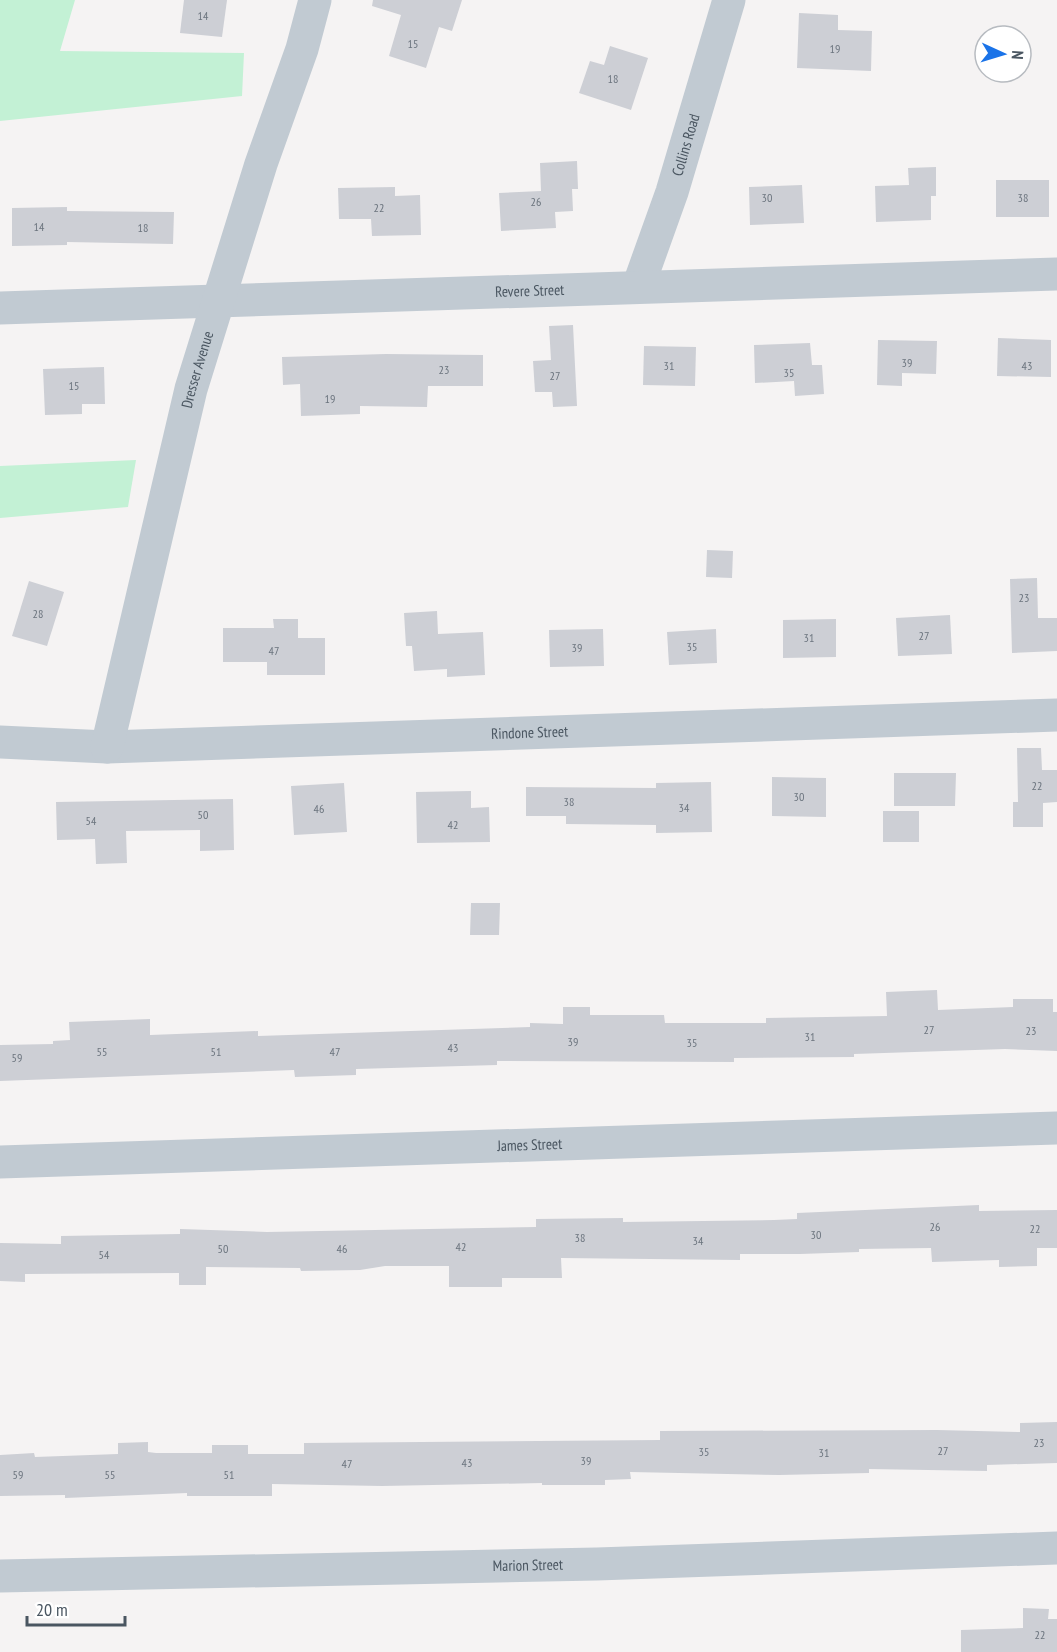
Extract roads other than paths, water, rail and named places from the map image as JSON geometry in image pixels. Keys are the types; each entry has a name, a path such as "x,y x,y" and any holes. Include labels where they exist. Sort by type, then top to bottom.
{"street":[{"name":"Dresser Avenue","path":"107,747 191,389 261,164 302,50 315,0"},
{"name":"Collins Road","path":"638,287 672,192 729,0"},
{"name":"Revere Street","path":"0,308 1057,274"},
{"name":"Rindone Street","path":"0,742 107,747 1057,715"},
{"name":"James Street","path":"0,1162 1057,1128"},
{"name":"Marion Street","path":"0,1576 597,1564 1057,1548"}]}
